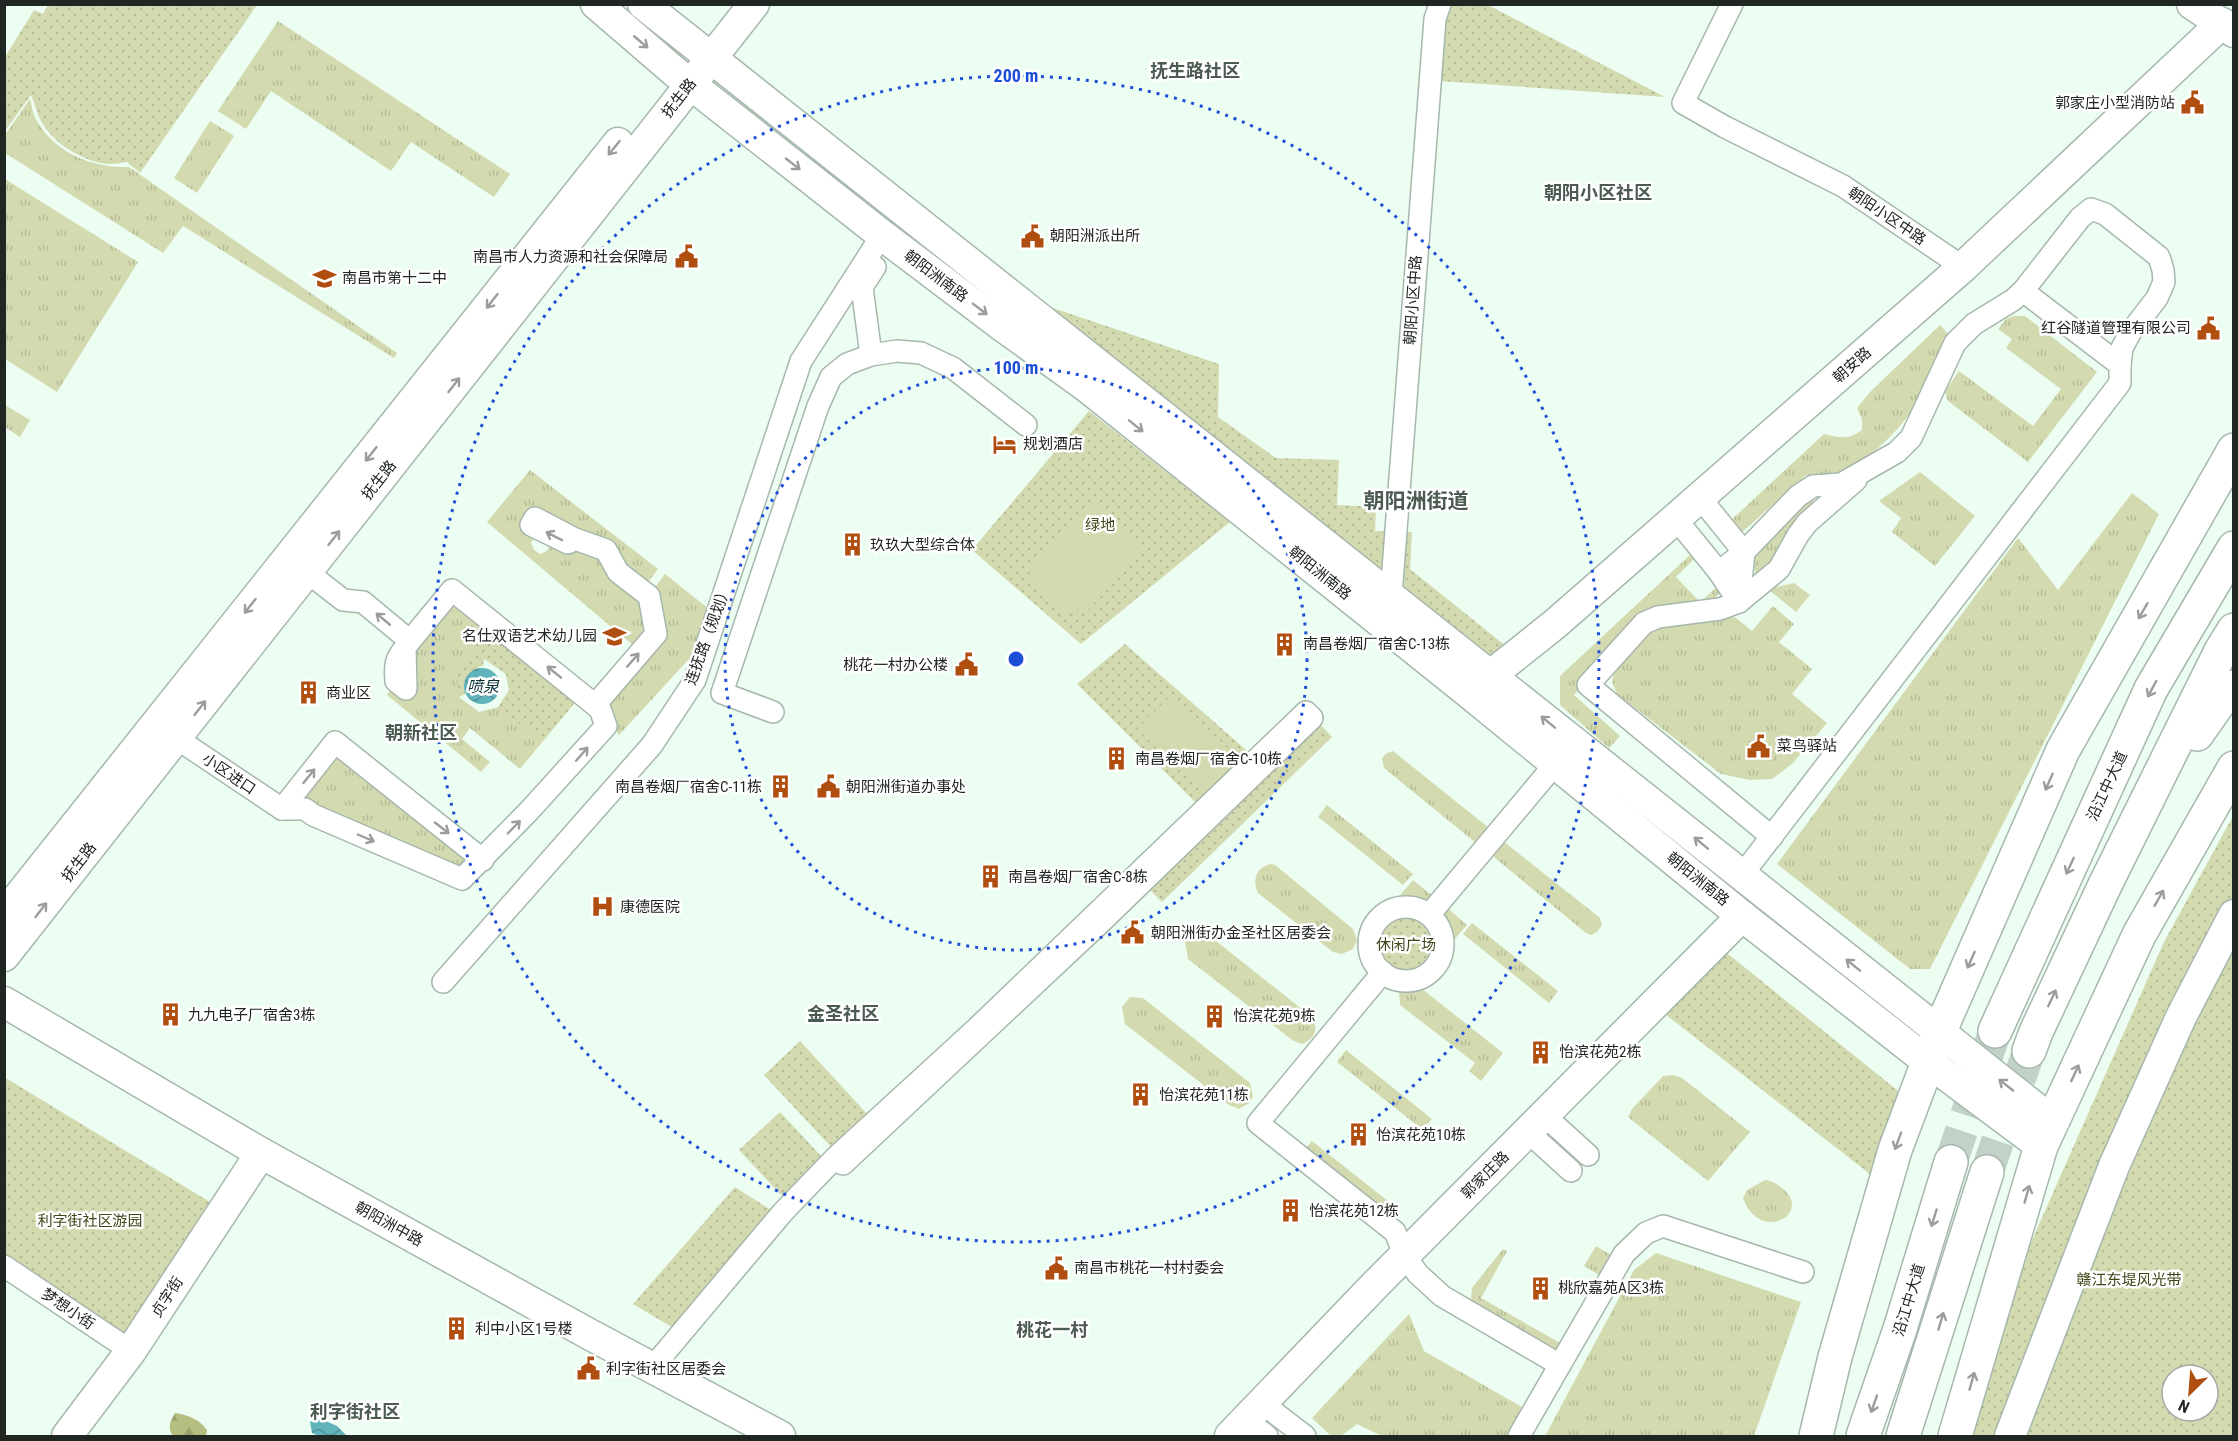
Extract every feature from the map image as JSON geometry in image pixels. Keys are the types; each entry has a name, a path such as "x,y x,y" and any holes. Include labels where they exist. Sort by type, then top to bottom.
{"highway":[{"path":"1816,1437 1835,1357 1895,1150 1933,1047 2063,750 2234,450"},
{"path":"2162,577 2234,490"},
{"name":"沿江中大道","path":"1995,1032 2151,689 2234,548"},
{"path":"2029,1051 2135,824 2221,651 2234,630"},
{"path":"2135,824 2218,704 2234,687"},
{"path":"1955,1437 2047,1134 2139,935 2234,768"},
{"name":"沿江中大道","path":"1863,1437 1900,1329 1951,1162"},
{"path":"1903,1437 1987,1173"}],"main road":[{"name":"朝阳洲南路","path":"596,4 683,78 1001,325 1087,387 1480,684 1742,876 1933,1047"},
{"name":"朝阳洲南路","path":"643,4 1391,596 1556,763 1742,916 1933,1047 2047,1134"},
{"name":"抚生路","path":"4,956 307,572 703,52 729,4"},
{"name":"抚生路","path":"703,52 754,4"},
{"path":"2192,4 2228,28"},
{"name":"朝安路","path":"1480,684 1556,624 1700,498 1963,267 2228,28"},
{"name":"抚生路","path":"4,915 683,78"},
{"path":"2010,1437 2114,1166 2181,1017 2234,915"},
{"name":"郭家庄路","path":"1251,1424 1405,1256 1742,916"},
{"name":"朝阳洲中路","path":"4,1002 261,1153 652,1368 741,1428 780,1437"},
{"name":"贞字街","path":"67,1437 132,1351 261,1153"}],"street":[{"name":"朝阳小区中路","path":"1391,596 1423,157 1435,19 1440,4"},
{"name":"朝阳小区中路","path":"1732,4 1683,102 1725,127 1843,186 1963,267"},
{"path":"1719,572 1744,552 1798,496 1813,486 1841,484 1898,452 1911,438 1954,343 1974,324 2013,300 2023,291 2080,219 2091,209 2104,214 2159,257 2164,282 2157,298 2122,348 2120,383 1742,876"},
{"path":"871,355 862,287 887,238"},
{"name":"连抚路（规划）","path":"443,981 652,745 695,680 801,361 887,238"},
{"path":"2023,291 2120,365"},
{"path":"773,712 722,693 818,406 831,376 847,364 871,355 897,351 921,353 953,368 1026,425"},
{"path":"1772,837 1588,685 1644,622 1658,617 1720,609 1739,602 1779,569 1798,535 1808,523 1870,468"},
{"path":"1700,498 1744,552 1739,602"},
{"path":"1676,519 1719,572 1739,602"},
{"path":"575,539 606,550 618,572 649,596 656,634 595,705"},
{"path":"282,809 309,812 462,879 483,860 606,726 600,709 452,590 408,644 363,602 343,600 307,572"},
{"path":"652,1368 783,1212 835,1158 976,1028 1306,712 1312,718 1100,923 843,1164 835,1158"},
{"name":"小区进口","path":"176,738 282,809"},
{"path":"282,809 335,742 483,860"},
{"path":"1428,915 1556,763"},
{"path":"1418,909 1428,915 1437,924 1442,935 1443,947 1434,969 1413,981 1401,981 1389,977 1373,960 1369,948 1370,936 1375,925 1383,916 1394,910 1418,909"},
{"path":"1383,972 1258,1123 1395,1232 1405,1256 1418,1274 1442,1296 1560,1365"},
{"path":"1536,1124 1588,1155"},
{"path":"1536,1124 1572,1171"},
{"path":"1519,1437 1624,1254 1646,1233 1663,1226 1803,1272"},
{"name":"梦想小街","path":"4,1266 132,1351"},
{"path":"1251,1424 1305,1437"}],"green space":[{"path":"48,5 257,5 140,173 127,162 108,164 98,162 68,149 44,126 31,95 5,131 5,57 34,10 43,14"},
{"path":"1448,5 1488,5 1665,97 1440,81 1440,22"},
{"path":"278,21 510,174 494,197 411,142 391,171 271,91 246,129 218,111"},
{"path":"30,99 37,121 54,142 65,150 89,162 129,167 397,353 394,358 183,226 163,253 5,153 5,135"},
{"path":"210,121 234,136 197,193 174,178"},
{"path":"5,179 138,262 57,392 5,359"},
{"path":"1044,305 1219,364 1218,417 1276,458 1339,460 1337,505 1376,507 1375,531 1412,532 1410,569 1507,647 1491,667"},
{"path":"2025,316 2097,372 2028,462 1948,401 1945,391 1959,371 2033,426 2061,389 2006,348 2012,339 1998,329 2006,319"},
{"path":"1940,325 1949,335 1913,409 1892,435 1864,460 1846,471 1831,475 1806,475 1739,535 1729,522 1824,434 1844,437 1862,430 1862,419 1857,408 1870,392"},
{"path":"5,405 30,420 20,437 5,427"},
{"name":"绿地","path":"1089,411 1230,522 1081,644 972,550"},
{"path":"530,470 658,569 642,590 649,595 665,574 724,621 619,735 600,709 582,694 520,769 470,728 462,739 490,762 481,772 387,695 411,652 458,595 595,694 635,647 487,522","holes":["539,528 554,536 547,551 540,554 534,550 531,543","484,658 506,674 509,690 498,707 479,712 459,697"]},
{"path":"1920,472 1975,516 1935,566 1892,532 1901,518 1879,501"},
{"path":"2132,493 2159,514 1930,969 1910,969 1777,864 2018,538 2058,590"},
{"path":"1811,497 1814,502 1758,579 1750,556"},
{"path":"1088,504 1101,504 1138,540 1137,559 1085,613 1080,608 1067,614 1029,576 1032,562"},
{"path":"1691,554 1695,558 1676,577 1700,602 1718,586 1719,593 1714,600 1643,616 1574,695 1620,736 1609,748 1560,705 1560,676"},
{"path":"1794,583 1810,595 1796,612 1768,589"},
{"path":"462,599 582,694 542,742 499,707 509,690 506,674 484,659 483,666 471,669 464,680 465,694 459,697 457,676 467,662 474,660 476,642"},
{"path":"1773,606 1794,624 1779,642 1812,669 1792,694 1827,723 1792,764 1772,779 1750,780 1721,774 1617,694 1612,682 1615,668 1648,625 1735,617 1752,631"},
{"path":"1125,644 1253,756 1200,807 1077,684"},
{"path":"1172,694 1239,759 1204,794 1137,729"},
{"path":"1317,721 1332,737 1162,902 1147,887"},
{"path":"329,750 478,865 462,879 299,801"},
{"path":"1393,751 1489,828 1480,844 1384,768 1382,758"},
{"path":"1327,805 1413,874 1403,885 1318,817"},
{"name":"赣江东堤风光带","path":"2233,816 2233,1436 1970,1436 2025,1256 2164,942"},
{"path":"1503,841 1600,918 1602,925 1597,932 1591,935 1586,933 1495,858 1492,852"},
{"path":"1271,864 1353,929 1357,940 1353,949 1342,954 1333,952 1258,893 1255,883 1257,875 1262,868"},
{"path":"1413,880 1435,898 1429,906 1409,899 1397,899"},
{"path":"1444,905 1467,925 1453,941 1437,914"},
{"name":"休闲广场","path":"1406,915 1427,924 1436,945 1427,966 1406,975 1385,966 1376,945 1385,924"},
{"path":"1472,923 1558,991 1549,1003 1463,934"},
{"path":"1194,932 1206,933 1313,1018 1315,1030 1313,1037 1302,1044 1292,1040 1188,959 1185,942"},
{"path":"1723,950 1902,1094 1875,1178 1665,1014"},
{"path":"1411,984 1417,985 1503,1053 1481,1081 1469,1071 1475,1063 1400,1005 1399,992"},
{"path":"1130,997 1143,998 1250,1083 1253,1097 1249,1103 1239,1109 1229,1105 1125,1024 1122,1007"},
{"path":"800,1041 869,1116 833,1149 764,1075"},
{"path":"1346,1050 1432,1119 1423,1130 1337,1062"},
{"path":"1673,1075 1682,1078 1750,1132 1708,1181 1628,1117 1632,1109 1663,1076"},
{"name":"利字街社区游园","path":"4,1077 210,1202 125,1340 5,1260"},
{"path":"780,1112 823,1158 782,1196 739,1150"},
{"path":"1312,1141 1398,1209 1389,1221 1303,1152"},
{"path":"1765,1180 1778,1185 1790,1198 1792,1207 1788,1215 1781,1220 1771,1222 1761,1220 1751,1212 1743,1198 1747,1190"},
{"path":"735,1187 774,1212 675,1329 633,1304"},
{"path":"1596,1246 1616,1258 1561,1353 1474,1303 1471,1299 1472,1288 1503,1249 1507,1251 1481,1298 1562,1344 1601,1276 1584,1266"},
{"path":"1656,1253 1801,1302 1754,1436 1545,1436 1634,1270"},
{"path":"1409,1314 1424,1351 1529,1411 1516,1436 1382,1436 1357,1424 1341,1436 1331,1436 1312,1418"},
{"path":"175,1413 197,1420 207,1430 206,1436 173,1436 170,1425"}],"water":[{"name":"喷泉","path":"482,668 495,673 500,686 495,699 482,704 469,699 464,686 469,673"},
{"path":"319,1418 337,1426 347,1436 319,1436 312,1433 310,1422"}],"tunnel":[{"path":"1951,1162 1995,1031"},
{"path":"1987,1172 2029,1051"}],"place":[{"name":"郭家庄小型消防站","path":"2193,103"},
{"name":"朝阳洲派出所","path":"1032,236"},
{"name":"南昌市人力资源和社会保障局","path":"686,257"},
{"name":"南昌市第十二中","path":"324,278"},
{"name":"红谷隧道管理有限公司","path":"2209,328"},
{"name":"规划酒店","path":"1005,444"},
{"name":"玖玖大型综合体","path":"852,545"},
{"name":"名仕双语艺术幼儿园","path":"615,636"},
{"name":"南昌卷烟厂宿舍C-13栋","path":"1285,644"},
{"name":"桃花一村办公楼","path":"966,665"},
{"name":"商业区","path":"308,693"},
{"name":"菜鸟驿站","path":"1759,746"},
{"name":"南昌卷烟厂宿舍C-10栋","path":"1117,759"},
{"name":"南昌卷烟厂宿舍C-11栋","path":"780,787"},
{"name":"朝阳洲街道办事处","path":"828,787"},
{"name":"南昌卷烟厂宿舍C-8栋","path":"990,877"},
{"name":"康德医院","path":"602,907"},
{"name":"朝阳洲街办金圣社区居委会","path":"1133,933"},
{"name":"九九电子厂宿舍3栋","path":"170,1015"},
{"name":"怡滨花苑9栋","path":"1215,1016"},
{"name":"怡滨花苑2栋","path":"1541,1052"},
{"name":"怡滨花苑11栋","path":"1141,1095"},
{"name":"怡滨花苑10栋","path":"1358,1135"},
{"name":"怡滨花苑12栋","path":"1291,1211"},
{"name":"南昌市桃花一村村委会","path":"1056,1268"},
{"name":"桃欣嘉苑A区3栋","path":"1540,1288"},
{"name":"利中小区1号楼","path":"457,1329"},
{"name":"利字街社区居委会","path":"588,1369"}],"district":[{"name":"抚生路社区","path":"1195,71"},
{"name":"朝阳小区社区","path":"1598,193"},
{"name":"朝阳洲街道","path":"1416,501"},
{"name":"朝新社区","path":"421,733"},
{"name":"金圣社区","path":"843,1014"},
{"name":"桃花一村","path":"1052,1330"},
{"name":"利字街社区","path":"355,1412"}]}
